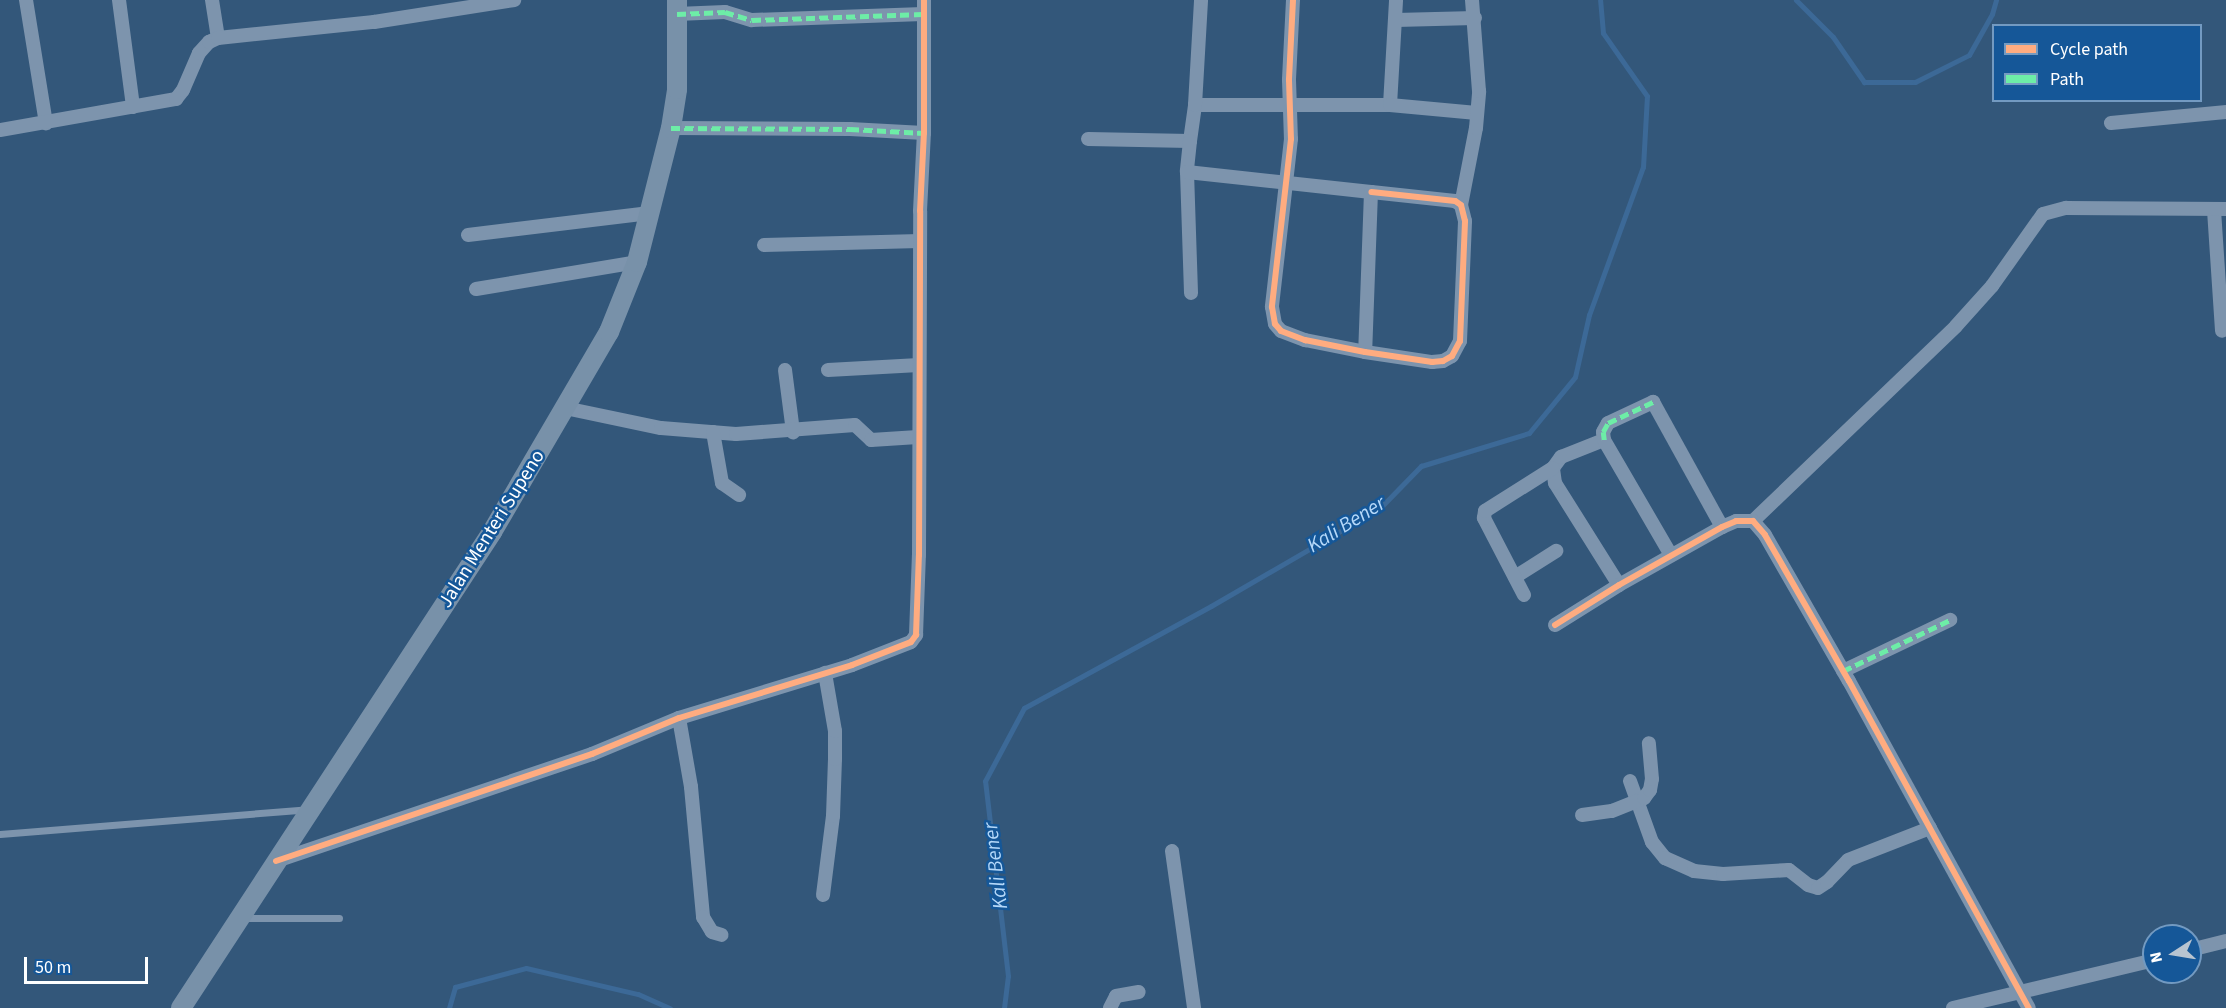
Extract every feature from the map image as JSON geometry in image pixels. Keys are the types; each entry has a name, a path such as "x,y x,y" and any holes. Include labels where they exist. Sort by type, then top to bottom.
{"main road":[{"name":"Jalan Menteri Supeno","path":"181,1008 486,541 609,332 637,262 671,128 677,89 677,7"}],"street":[{"path":"26,0 46,123"},
{"path":"119,0 133,107"},
{"path":"212,0 218,38"},
{"path":"0,130 176,99 183,90 199,53 209,42 218,38 374,22 514,0"},
{"path":"1191,293 1187,172 1195,105 1201,0"},
{"path":"1293,0 1290,36 1291,139 1288,182 1272,307 1275,324 1281,331 1305,340 1432,362 1452,356 1460,341 1464,232 1461,205 1468,176 1479,91 1472,0"},
{"path":"1390,105 1396,0"},
{"path":"276,861 592,754 679,718 899,649 911,642 916,635 924,7 752,20 724,12 677,7"},
{"path":"1396,20 1475,18"},
{"path":"1195,105 1390,105 1477,113"},
{"path":"2111,123 2226,112"},
{"path":"671,128 850,129 924,134"},
{"path":"1088,139 1190,141"},
{"path":"1187,172 1455,201 1461,205"},
{"path":"1365,352 1371,192"},
{"path":"1555,625 1722,526 1736,521 1753,521 1956,326 1992,286 2043,214 2066,208 2220,210 2222,331"},
{"path":"468,235 650,213"},
{"path":"764,245 920,241"},
{"path":"476,290 637,262"},
{"path":"828,370 919,365"},
{"path":"785,370 793,432"},
{"path":"1671,555 1604,440 1603,432 1608,423 1653,402 1722,526"},
{"path":"565,408 661,428 736,435 855,425 871,440 918,437"},
{"path":"713,432 722,483 739,495"},
{"path":"1524,595 1484,518 1485,511 1553,468 1561,457 1604,440"},
{"path":"1553,468 1555,483 1619,585"},
{"path":"1753,521 1765,535 1843,671 2029,1008"},
{"path":"1515,577 1556,551"},
{"path":"1843,671 1950,620"},
{"path":"823,895 833,816 835,759 834,730 825,673"},
{"path":"679,718 691,786 703,917 712,932 722,935"},
{"path":"1582,815 1612,811 1637,803 1650,790 1652,765 1648,743"},
{"path":"1630,781 1652,842 1665,858 1680,867 1723,874 1789,870 1813,888 1823,886 1848,860 1930,828"},
{"path":"1172,851 1194,1008"},
{"path":"2202,947 2226,941"},
{"path":"1953,1008 2142,963"},
{"path":"1110,1008 1116,996 1139,993"}],"lane":[{"path":"0,834 310,808"},
{"path":"240,918 339,918"}],"waterway":[{"name":"Kali Bener","path":"1004,1008 1008,976 985,781 1024,708 1211,606 1380,508 1421,466 1529,433 1575,377 1589,315 1643,167 1647,96 1603,33 1600,0"},
{"name":"Kali Bener","path":"1796,0 1833,37 1864,82 1915,82 1969,55 1992,14 1996,0"},
{"name":"Kali Bener","path":"449,1008 455,987 526,968 638,994 670,1008"}],"marked path":[{"path":"677,14 725,12 752,20 923,14"},
{"path":"671,128 850,129 924,133"},
{"path":"1604,440 1603,432 1608,423 1653,402"},
{"path":"1843,671 1950,620"}],"cycle path":[{"path":"276,861 592,754 679,718 852,665 911,642 916,635 919,555 920,211 924,133 924,0"},
{"path":"1293,0 1289,80 1291,139 1272,307 1275,324 1281,331 1305,340 1365,352 1432,362 1443,361 1452,356 1460,341 1465,221 1461,205 1455,201 1371,192"},
{"path":"1555,625 1619,585 1722,527 1736,521 1753,521 1765,535 1849,681 2029,1008"}]}
